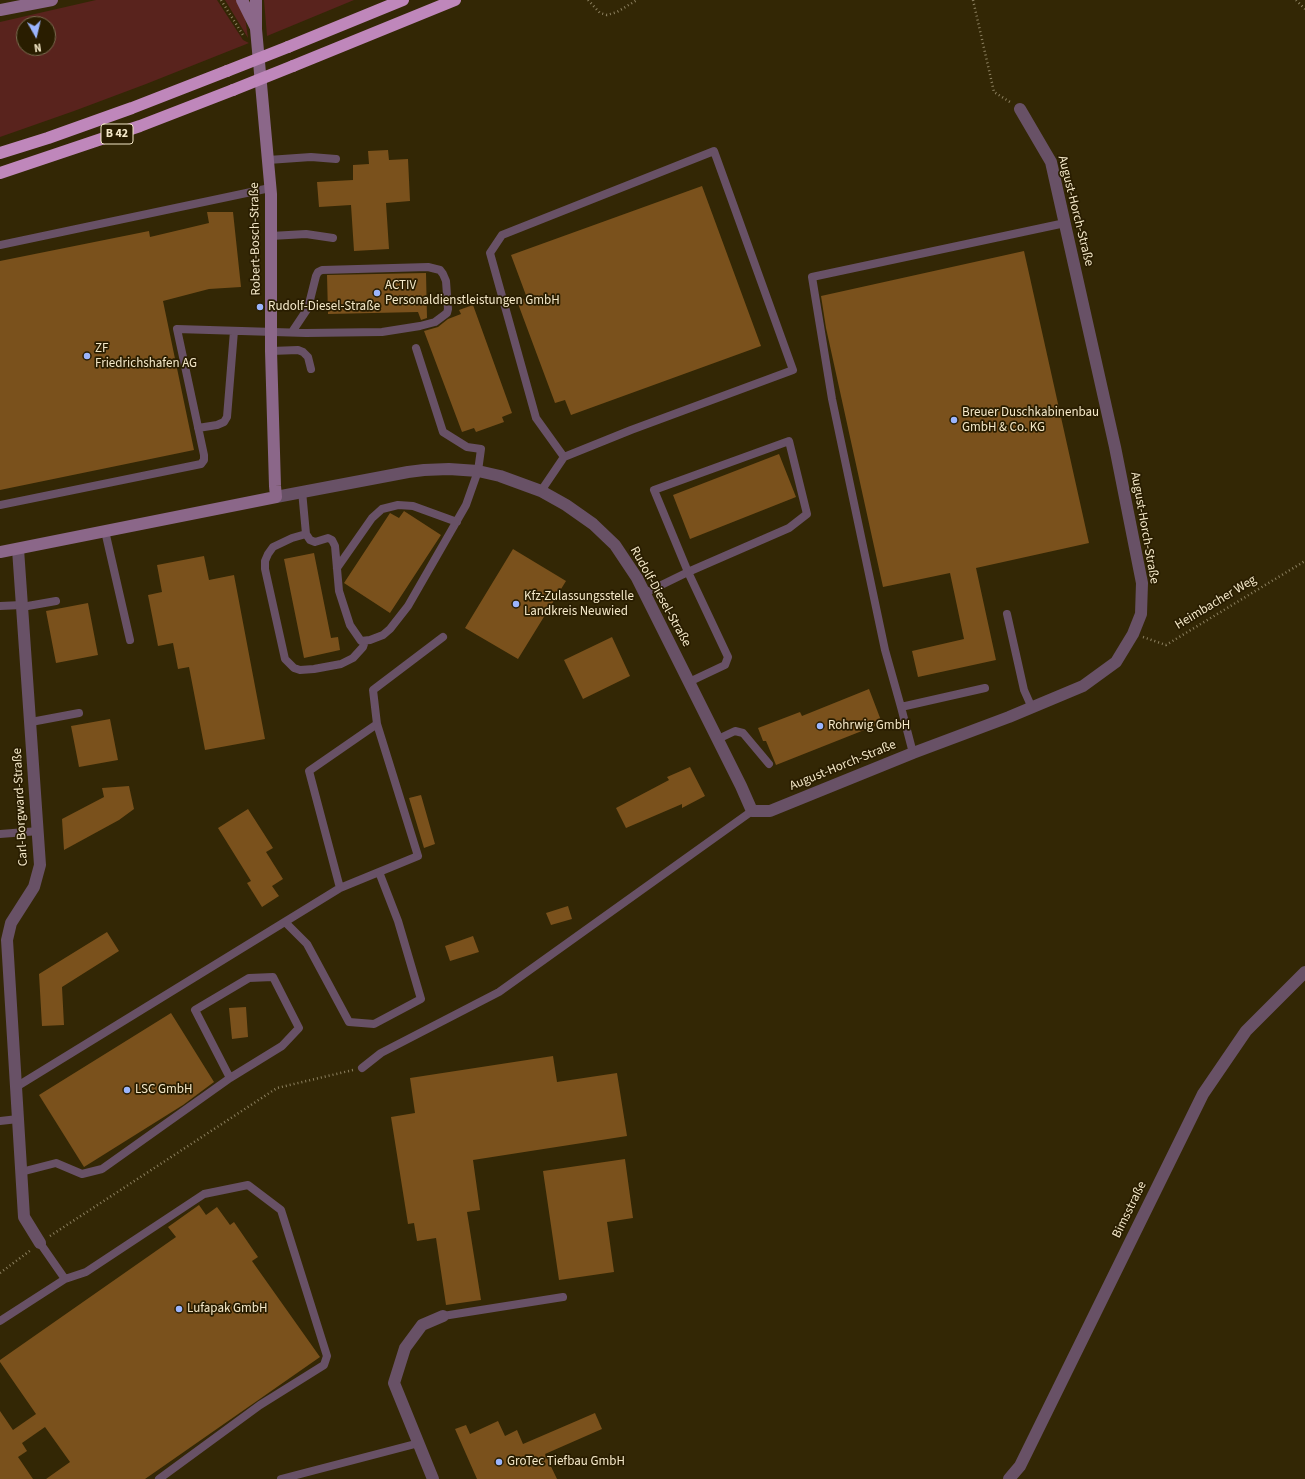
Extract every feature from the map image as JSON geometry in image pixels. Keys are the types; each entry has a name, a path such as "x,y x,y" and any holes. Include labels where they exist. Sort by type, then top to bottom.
{"highway":[{"name":"B 42","path":"0,153 48,138 132,108 403,0"},
{"name":"B 42","path":"0,173 140,126 455,0"}],"street":[{"path":"0,10 52,0"},
{"name":"Robert-Bosch-Straße","path":"242,0 256,29"},
{"name":"Robert-Bosch-Straße","path":"256,0 256,29 270,188 271,351 274,486 276,497"},
{"name":"August-Horch-Straße","path":"752,811 770,811 913,753 1032,708 1083,686 1116,662 1134,634 1141,614 1142,583 1115,447 1051,162 1020,109"},
{"name":"Rudolf-Diesel-Straße","path":"0,552 302,491 424,470 449,469 478,471 500,476 542,491 561,501 579,513 615,545 645,593 718,739 752,811"},
{"name":"Carl-Borgward-Straße","path":"18,549 39,831 40,865 34,887 11,923 4,940 16,1087 24,1217 40,1243"},
{"name":"Bimsstraße","path":"1008,1479 1020,1466 1203,1094 1246,1031 1305,972"},
{"path":"433,1479 394,1383 405,1348 422,1325 443,1316"}],"lane":[{"path":"542,491 564,457 652,422 793,370 714,151 502,235 490,253 536,418 564,457"},
{"path":"268,160 311,157 336,159"},
{"path":"0,245 270,188"},
{"path":"913,753 885,650 832,400 812,277 1065,223"},
{"path":"271,236 306,234 333,238"},
{"path":"0,505 201,464 204,460 204,455 177,330 234,330 271,332 292,332 388,331 420,326 435,322 444,316 448,308 444,274 440,270 428,267 322,270 316,276 308,308 292,332"},
{"path":"198,428 217,425 224,422 227,417 234,330"},
{"path":"361,639 383,635 395,624 408,606 466,505 478,471 481,450 467,448 443,432 416,348"},
{"path":"271,351 298,350 303,352 308,357 311,369"},
{"path":"645,593 688,572 789,528 807,514 789,441 654,490 688,572 728,657 726,665 689,682"},
{"path":"302,491 306,534 312,542 328,538 332,540 335,546 339,591 350,624 361,639 363,647 353,658 341,664 300,670 294,668 285,659 265,569 265,561 268,554 274,547 292,538 306,534"},
{"path":"337,568 372,518 382,510 398,505 413,506 456,522"},
{"path":"105,531 130,640"},
{"path":"0,606 22,606 56,601"},
{"path":"1007,614 1024,690 1032,708"},
{"path":"16,1087 340,888 418,856 377,724 373,690 443,637"},
{"path":"901,706 985,688"},
{"path":"31,722 79,713"},
{"path":"340,888 309,772 377,724"},
{"path":"718,739 735,732 743,732 769,764"},
{"path":"362,1068 381,1053 499,992 752,811"},
{"path":"0,834 39,831"},
{"path":"285,922 307,944 349,1022 374,1024 422,999 398,921 379,872"},
{"path":"21,1172 56,1163 82,1174 102,1169 230,1078 282,1046 299,1028 273,977 249,978 195,1010 230,1078"},
{"path":"0,1121 18,1119"},
{"path":"0,1321 65,1279 86,1272 204,1194 248,1185 281,1210 327,1356 324,1365 260,1405 159,1479"},
{"path":"40,1243 65,1279"},
{"path":"443,1316 563,1297"},
{"path":"281,1479 419,1443"}],"path":[{"path":"221,0 244,36 249,40 257,42"},
{"path":"588,0 600,13 607,15 617,12 637,0"},
{"path":"973,0 994,92 1020,109"},
{"path":"1296,0 1305,9"},
{"name":"Heimbacher Weg","path":"1134,634 1166,645 1305,562"},
{"path":"0,1274 40,1243 277,1088 362,1068"}],"shaded area":[{"path":"96,0 217,0 243,40 249,43 146,84 0,137 0,22 16,18 16,56 56,56 56,16 26,16"},
{"path":"225,0 236,0 245,17 248,38"},
{"path":"264,0 354,0 267,36"}],"building":[{"path":"388,150 389,160 408,159 410,201 386,203 389,249 354,251 351,205 319,207 317,182 353,180 353,165 369,164 368,151"},
{"path":"702,186 761,346 571,415 565,400 555,403 517,301 527,298 511,255"},
{"name":"ZF Friedrichshafen AG","path":"207,212 233,212 241,287 209,289 163,301 194,450 0,490 0,261 149,231 150,237 209,223"},
{"name":"Breuer Duschkabinenbau GmbH & Co. KG","path":"1024,251 1089,543 976,568 996,660 918,677 912,651 964,639 950,573 883,587 826,328 821,296"},
{"name":"ACTIV Personaldienstleistungen GmbH","path":"426,273 427,318 421,320 418,312 328,314 327,275"},
{"path":"473,305 512,413 502,417 504,422 476,432 474,428 462,432 424,331 438,327 448,319 461,314 459,310"},
{"path":"779,454 796,497 690,539 673,495"},
{"path":"404,511 441,535 390,613 344,583 390,513 399,518"},
{"name":"Kfz-Zulassungsstelle Landkreis Neuwied","path":"513,549 566,581 518,659 465,628"},
{"path":"314,553 331,638 338,637 340,650 304,658 284,559"},
{"path":"204,556 209,580 234,575 265,739 205,750 189,667 178,669 173,643 158,646 148,595 162,592 157,565"},
{"path":"88,603 98,655 56,663 46,611"},
{"path":"612,637 630,676 583,699 564,660"},
{"name":"Rohrwig GmbH","path":"869,689 882,723 776,765 766,741 763,741 758,728 800,712 802,716"},
{"path":"110,719 118,760 79,767 71,726"},
{"path":"690,767 705,796 682,808 682,804 626,828 616,808 669,780 667,777"},
{"path":"129,786 134,809 119,820 64,850 62,819 104,797 102,788"},
{"path":"421,795 435,844 424,848 409,798"},
{"path":"248,809 273,848 266,852 283,879 272,886 279,896 262,907 247,883 251,881 218,828"},
{"path":"568,906 572,919 551,925 546,913"},
{"path":"107,932 119,951 62,987 64,1025 42,1026 39,974"},
{"path":"473,936 479,952 450,961 445,946"},
{"path":"246,1007 248,1037 232,1039 229,1008"},
{"name":"LSC GmbH","path":"171,1013 214,1082 183,1105 84,1167 39,1095"},
{"path":"553,1056 557,1082 617,1073 627,1136 473,1160 480,1210 467,1212 481,1300 446,1305 436,1238 417,1241 414,1223 408,1224 391,1117 415,1113 410,1078"},
{"path":"625,1159 633,1218 607,1222 614,1272 559,1280 543,1171"},
{"name":"Lufapak GmbH","path":"199,1205 206,1215 217,1207 230,1225 234,1222 258,1257 252,1261 320,1357 145,1479 46,1479 70,1462 45,1427 22,1443 27,1451 18,1457 33,1479 0,1479 0,1411 13,1430 36,1414 0,1360 176,1237 168,1227"},
{"name":"GroTec Tiefbau GmbH","path":"595,1413 602,1429 545,1454 557,1479 477,1479 455,1429 466,1425 470,1434 498,1421 505,1436 517,1430 523,1444"}],"place":[{"name":"ACTIV Personaldienstleistungen GmbH","path":"377,293"},
{"name":"Rudolf-Diesel-Straße","path":"260,307"},
{"name":"ZF Friedrichshafen AG","path":"87,356"},
{"name":"Breuer Duschkabinenbau GmbH & Co. KG","path":"954,420"},
{"name":"Kfz-Zulassungsstelle Landkreis Neuwied","path":"516,604"},
{"name":"Rohrwig GmbH","path":"820,726"},
{"name":"LSC GmbH","path":"127,1090"},
{"name":"Lufapak GmbH","path":"179,1309"},
{"name":"GroTec Tiefbau GmbH","path":"499,1462"}]}
